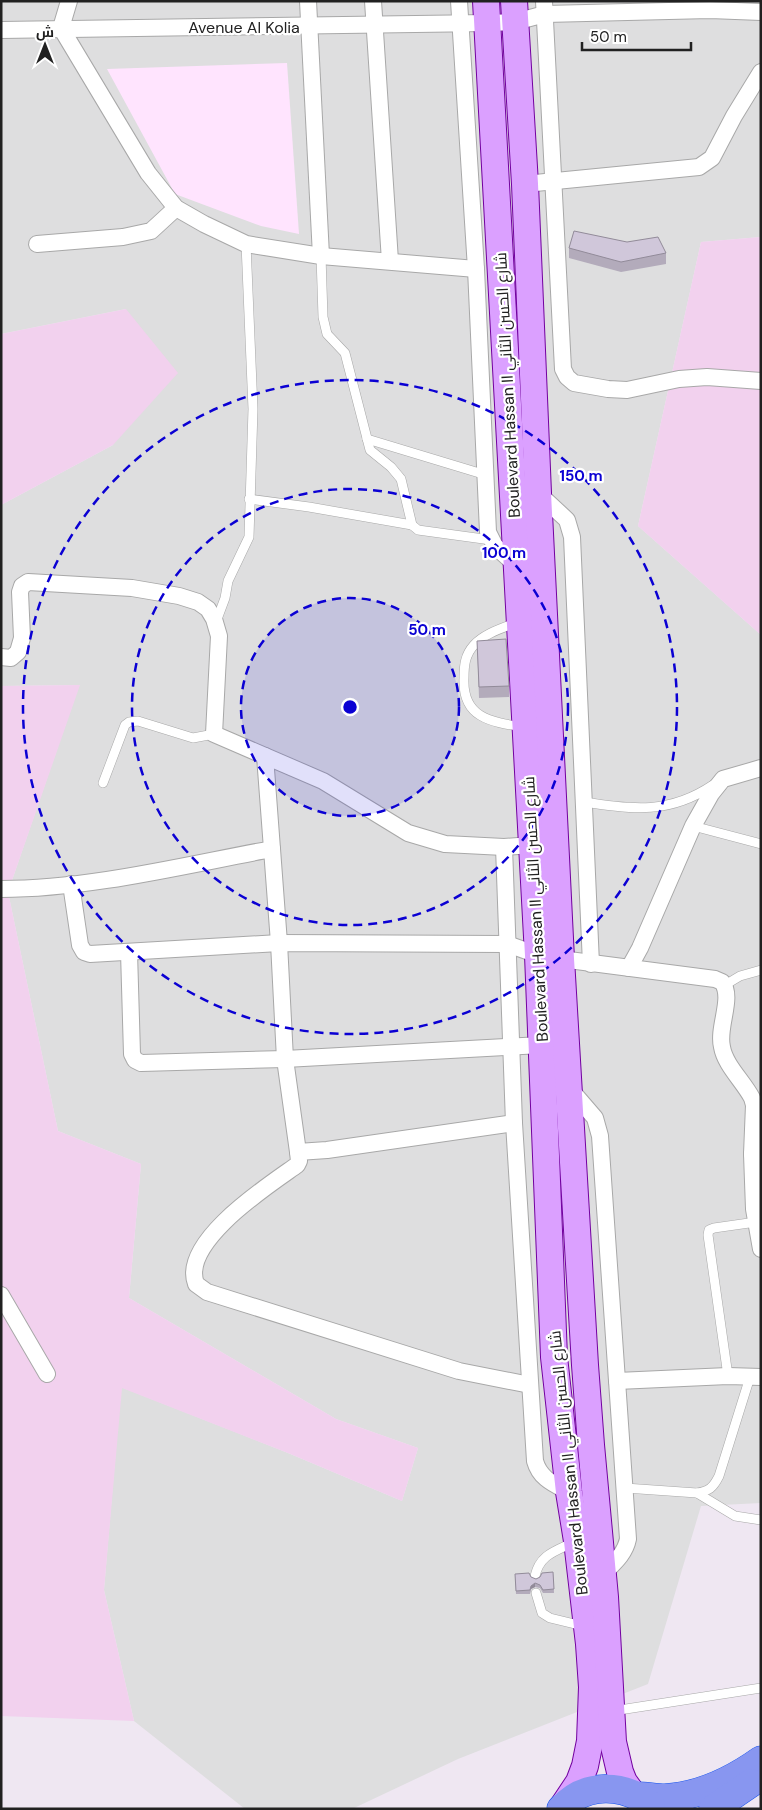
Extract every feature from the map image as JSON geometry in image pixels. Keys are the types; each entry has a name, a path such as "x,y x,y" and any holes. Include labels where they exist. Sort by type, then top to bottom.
{"highway":[{"path":"561,1809 572,1799 591,1790 610,1788 641,1799 681,1796 701,1791 733,1777 761,1760"},
{"path":"713,1809 761,1777"}],"main road":[{"name":"Boulevard Hassan II شارع الحسن الثاني","path":"486,12 517,566 533,620 550,957 542,1045 554,1357 587,1627 592,1687 589,1748 582,1776 561,1809"},
{"name":"Boulevard Hassan II شارع الحسن الثاني","path":"514,12 538,493 526,728 532,845 570,1089 585,1365 603,1574 615,1756 622,1777 641,1799"}],"street":[{"path":"69,1 61,28 148,173 176,208 246,244 322,256 476,269"},
{"path":"308,1 322,256"},
{"path":"373,1 390,261"},
{"path":"460,1 476,269 488,532 495,546 517,566"},
{"name":"Avenue Al Kolia","path":"1,30 461,24 486,12 621,6 761,12"},
{"path":"544,8 563,369 567,377 574,383 585,386 617,390 651,386 679,379 707,377 761,381"},
{"path":"524,184 699,167 712,158 734,116 761,72"},
{"path":"37,244 123,238 151,232 176,208"},
{"path":"538,493 567,520 572,537 591,964"},
{"path":"1,657 11,658 18,652 22,638 20,592 22,586 28,582 132,588 179,596 198,602 208,609 218,636 214,734 323,781 408,833 445,844 504,847 532,845"},
{"path":"265,756 279,943 284,1059 299,1161 297,1165 239,1207 210,1237 193,1267 196,1284 207,1292 459,1370 530,1385"},
{"path":"629,968 640,948 693,826 711,794 724,779 761,768"},
{"path":"504,847 514,1123 530,1385 537,1467 541,1476 569,1492"},
{"path":"1,889 32,889 105,879 272,849"},
{"path":"71,884 80,945 84,952 90,954 279,943 507,944 550,957 591,964 715,979 722,982 727,994 721,1036 722,1048 726,1059 754,1104 757,1154 754,1209 759,1222 761,1249"},
{"path":"129,952 132,1054 135,1060 141,1063 284,1059 542,1045"},
{"path":"570,1089 594,1118 600,1136 628,1539 627,1547 622,1555 603,1574"},
{"path":"298,1152 327,1150 514,1123"},
{"path":"1,1295 47,1374"},
{"path":"617,1381 728,1376 755,1377"}],"lane":[{"path":"215,625 225,598 228,580 248,537 253,408 246,244"},
{"path":"322,256 323,317 327,334 345,354 370,450 392,467 401,479 412,525"},
{"path":"367,440 486,475"},
{"path":"249,499 309,507 412,525 418,530 491,540"},
{"path":"526,728 498,723 476,713 470,708 465,698 464,663 468,653 475,644 496,630 533,620"},
{"path":"103,783 125,725 130,722 138,721 192,738 214,734"},
{"path":"584,802 646,808 673,805 696,796 724,779"},
{"path":"693,826 761,844"},
{"path":"724,985 740,976 761,970"},
{"path":"728,1376 708,1235 709,1230 759,1222"},
{"path":"624,1488 697,1493 708,1491 714,1486 755,1377"},
{"path":"697,1493 735,1516 761,1520"},
{"path":"535,1576 542,1559 550,1553 577,1541"},
{"path":"536,1594 540,1610 546,1616 587,1627"},
{"path":"611,1712 761,1688"}],"shaded area":[{"path":"1,1 761,1 761,237 701,242 638,526 761,635 761,1503 701,1506 648,1684 458,1759 352,1809 245,1809 134,1721 104,1590 121,1387 288,1453 402,1501 418,1448 336,1419 129,1298 141,1164 58,1131 8,892 79,685 1,686 1,505 113,445 126,309 1,334"},
{"path":"287,63 299,234 261,226 175,194 107,69"},
{"path":"761,237 761,635 638,526 701,242"},
{"path":"126,309 178,373 113,445 1,505 1,334"},
{"path":"80,685 8,892 58,1131 141,1164 129,1298 336,1419 418,1448 402,1501 288,1453 122,1388 104,1590 134,1721 1,1716 1,686"}],"building":[{"path":"574,231 627,242 658,237 666,253 621,262 569,248"},
{"path":"506,639 509,686 479,687 477,641"},
{"path":"553,1572 554,1589 543,1590 540,1585 535,1583 531,1586 530,1590 516,1591 515,1574 529,1573 531,1577 536,1579 542,1573"}]}
